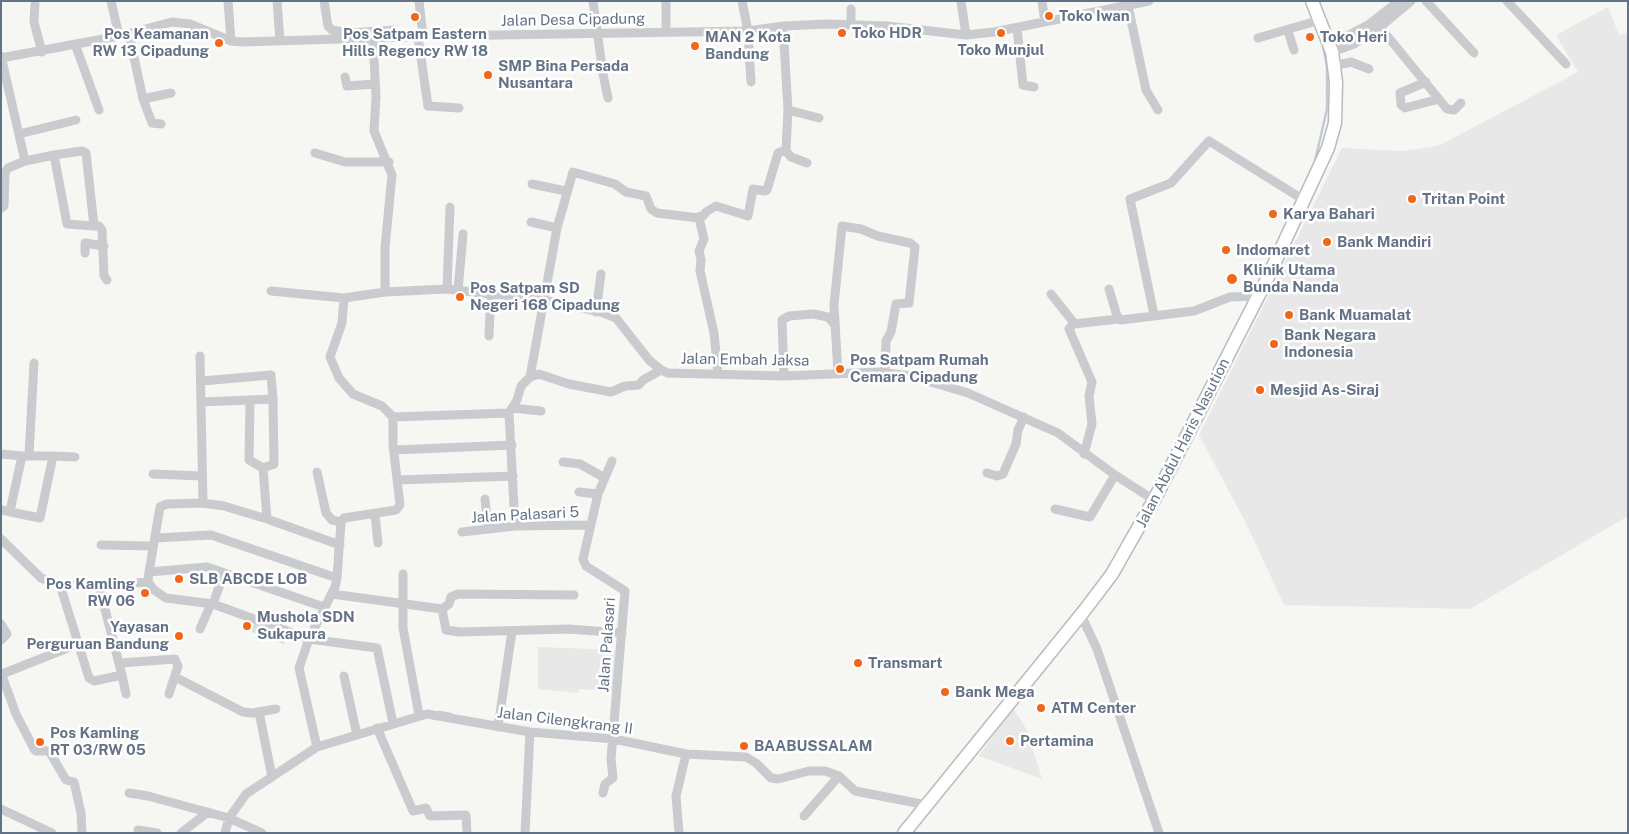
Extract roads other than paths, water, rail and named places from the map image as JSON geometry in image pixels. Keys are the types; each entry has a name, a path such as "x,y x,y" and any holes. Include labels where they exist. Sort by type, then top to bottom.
{"highway":[{"name":"Jalan Abdul Haris Nasution","path":"904,833 1112,574 1154,500 1258,296 1328,148 1335,123 1336,109 1330,46 1312,1"}],"street":[{"path":"111,1 152,123 161,124"},
{"path":"228,1 232,41"},
{"path":"277,1 280,41"},
{"path":"324,1 328,26 332,30 348,33 394,30"},
{"path":"419,1 420,36 428,106 458,108"},
{"path":"593,1 608,98"},
{"path":"666,1 666,32"},
{"path":"742,1 748,32 751,82"},
{"path":"961,1 966,32"},
{"path":"1042,1 1045,22"},
{"name":"Jalan Desa Cipadung","path":"2,57 42,52 178,22 190,24 232,41 373,39 420,36 748,32 783,26 851,25 966,32 1017,28 1149,1"},
{"path":"1330,46 1349,35 1377,24 1399,4 1411,1"},
{"path":"1426,1 1474,53"},
{"path":"1507,1 1566,64"},
{"path":"35,4 34,22 42,52"},
{"path":"1128,6 1146,90 1158,110"},
{"path":"851,9 851,25"},
{"path":"1258,38 1320,20"},
{"path":"1377,24 1451,111 1461,104"},
{"path":"783,26 788,110 786,150 791,157 806,164"},
{"path":"1017,28 1023,85 1034,87"},
{"path":"1288,30 1294,50"},
{"path":"373,39 375,84 374,131 389,162 392,176 385,248 385,292"},
{"path":"75,44 99,110"},
{"path":"2,57 25,161"},
{"path":"1333,66 1351,62 1369,69"},
{"path":"345,77 347,86 375,84"},
{"path":"1426,82 1400,93 1401,106 1406,108 1439,99"},
{"path":"143,99 171,93"},
{"path":"788,110 819,118"},
{"path":"19,134 76,120"},
{"path":"1154,315 1148,278 1130,208 1130,199 1171,183 1209,141 1304,200"},
{"path":"530,377 558,228 566,191 573,172 615,184 626,192 646,196 651,209 657,213 698,217 703,216 716,206 749,215 753,189 766,191 778,153 786,150"},
{"path":"1,208 4,206 5,173 8,168 25,161 54,155 86,153 90,226 85,253"},
{"path":"315,153 345,162 389,162"},
{"path":"54,155 67,224 99,226 102,230 104,276 107,280"},
{"path":"532,184 566,191"},
{"path":"447,290 450,207"},
{"path":"698,217 704,239 699,247 700,271 714,333 718,374"},
{"path":"531,222 558,228"},
{"path":"838,374 834,305 842,226 868,230 878,236 914,246 908,303 896,304 892,332 886,341 885,372"},
{"path":"458,290 463,234"},
{"path":"86,243 104,246"},
{"path":"596,312 601,274"},
{"path":"1109,289 1118,319"},
{"name":"Jalan Embah Jaksa","path":"271,291 344,298 385,292 458,290 543,300 616,318 650,360 661,370 668,373 784,376 885,372 910,376 968,393 1058,433 1115,476 1154,500"},
{"path":"489,336 491,294"},
{"path":"1052,294 1074,324"},
{"path":"1084,454 1092,424 1089,396 1093,386 1069,329 1074,324 1124,320 1198,310 1218,301 1242,295 1258,296"},
{"path":"317,747 298,674 309,639 332,594 337,578 341,522 344,518 375,514 399,508 393,417 382,406 353,394 339,378 330,356 342,323 344,298"},
{"path":"784,376 781,330 784,319 813,314 828,317 835,325"},
{"path":"200,356 203,503"},
{"path":"34,363 25,455 6,511 40,518 53,456"},
{"path":"515,526 510,411 521,386 530,377 544,374 569,384 611,392 625,386 639,385 643,380 661,370"},
{"path":"202,381 272,375 274,464 263,468 249,460 250,400"},
{"path":"201,402 272,399"},
{"path":"393,417 541,411"},
{"path":"987,473 997,476 1003,474 1016,444 1018,430 1024,417"},
{"path":"394,450 512,445"},
{"path":"1,454 76,457"},
{"name":"Jalan Palasari","path":"603,793 605,784 613,778 611,759 625,590 586,566 583,562 589,525 603,477 612,461"},
{"path":"563,462 580,464 603,477"},
{"path":"263,468 267,518"},
{"path":"317,472 326,513 332,520 341,522"},
{"path":"153,474 201,476"},
{"path":"398,480 513,476"},
{"path":"1055,509 1090,517 1115,476"},
{"path":"579,492 598,494"},
{"path":"485,499 488,528"},
{"path":"340,545 267,518 224,506 203,503 162,506 148,582 154,590 166,598 212,604 309,639 377,648 393,723"},
{"path":"375,514 378,543"},
{"name":"Jalan Palasari 5","path":"462,532 515,526 589,525"},
{"path":"101,545 154,542 211,535 337,578"},
{"path":"1,539 41,578 60,585 99,586 148,582"},
{"path":"149,572 207,567 324,607"},
{"path":"200,630 224,573"},
{"path":"403,574 403,628 419,715"},
{"path":"60,585 91,680 122,675"},
{"path":"99,586 121,663 126,694"},
{"path":"332,594 442,609 449,604 451,598 458,594 574,595"},
{"path":"442,609 443,623 447,631 569,629 622,633"},
{"path":"1081,614 1096,649 1159,833"},
{"path":"1,624 7,636 1,640"},
{"path":"498,727 512,631"},
{"path":"78,644 2,673 16,714 34,749 36,751 49,750 66,780 74,782 81,813 82,833"},
{"path":"121,663 175,659 178,666 169,694"},
{"path":"344,676 357,735"},
{"path":"175,677 243,712 276,709"},
{"path":"259,712 272,777"},
{"name":"Jalan Cilengkrang II","path":"225,833 229,818 246,794 317,747 419,715 433,714 530,732 614,740 686,754 746,756 771,778 778,779 817,771 825,771 839,776"},
{"path":"377,728 413,810 426,808 430,816 466,815 467,833"},
{"path":"525,833 530,732"},
{"path":"679,833 676,796 686,754"},
{"path":"804,816 839,776 855,792 927,805"},
{"path":"129,793 229,818 262,833"},
{"path":"1,809 52,833"},
{"path":"181,833 208,812"},
{"path":"138,830 156,833"}],"waterway":[{"path":"1323,46 1327,66 1327,82"},
{"path":"1327,83 1327,108"},
{"path":"1315,161 1327,109"},
{"path":"439,712 451,714"}],"place":[{"name":"Toko Iwan","path":"1049,16"},
{"name":"Pos Satpam Eastern Hills Regency RW 18","path":"415,17"},
{"name":"Toko HDR","path":"842,33"},
{"name":"Toko Munjul","path":"1001,33"},
{"name":"Toko Heri","path":"1310,37"},
{"name":"Pos Keamanan RW 13 Cipadung","path":"219,43"},
{"name":"MAN 2 Kota Bandung","path":"695,46"},
{"name":"SMP Bina Persada Nusantara","path":"488,75"},
{"name":"Tritan Point","path":"1412,199"},
{"name":"Karya Bahari","path":"1273,214"},
{"name":"Bank Mandiri","path":"1327,242"},
{"name":"Indomaret","path":"1226,250"},
{"name":"Klinik Utama Bunda Nanda","path":"1232,279"},
{"name":"Pos Satpam SD Negeri 168 Cipadung","path":"460,297"},
{"name":"Bank Muamalat","path":"1289,315"},
{"name":"Bank Negara Indonesia","path":"1274,344"},
{"name":"Pos Satpam Rumah Cemara Cipadung","path":"840,369"},
{"name":"Mesjid As-Siraj","path":"1260,390"},
{"name":"SLB ABCDE LOB","path":"179,579"},
{"name":"Pos Kamling RW 06","path":"145,593"},
{"name":"Mushola SDN Sukapura","path":"247,626"},
{"name":"Yayasan Perguruan Bandung","path":"179,636"},
{"name":"Transmart","path":"858,663"},
{"name":"Bank Mega","path":"945,692"},
{"name":"ATM Center","path":"1041,708"},
{"name":"Pertamina","path":"1010,741"},
{"name":"Pos Kamling RT 03/RW 05","path":"40,742"},
{"name":"BAABUSSALAM","path":"744,746"}]}
